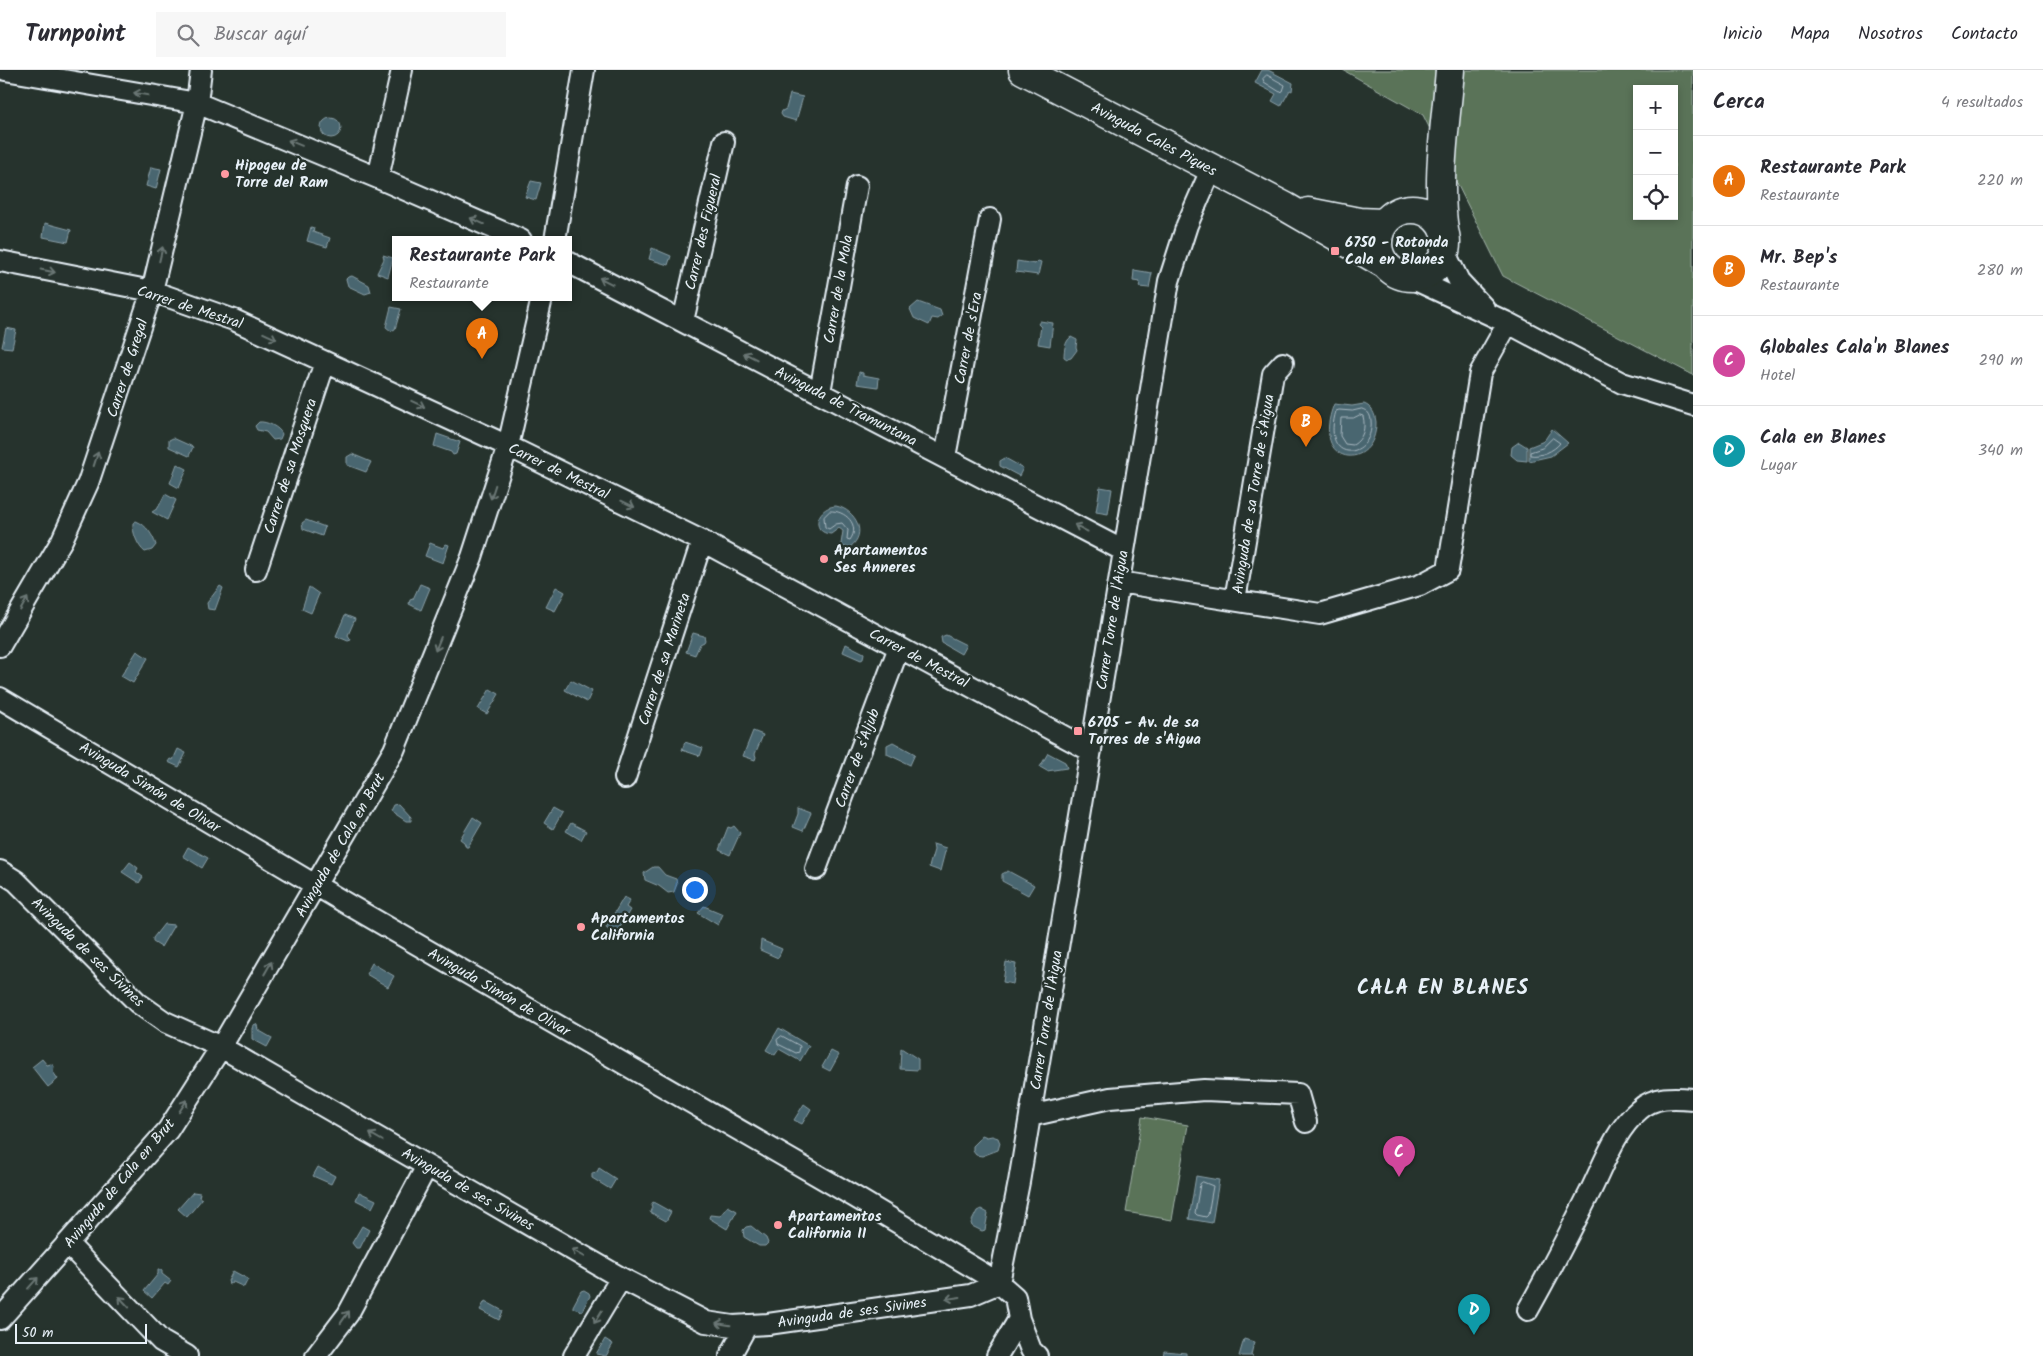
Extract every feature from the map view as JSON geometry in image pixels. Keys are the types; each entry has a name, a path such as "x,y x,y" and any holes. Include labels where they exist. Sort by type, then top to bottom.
{"street":[{"path":"6,70 46,74 197,103 512,236"},
{"name":"Carrer de Gregal","path":"0,646 62,540 88,483 152,292 197,103 201,70"},
{"path":"378,178 402,70"},
{"path":"556,236 584,70"},
{"name":"Avinguda Cales Piques","path":"1023,70 1211,170 1286,207 1383,263"},
{"path":"1409,277 1426,274 1438,266 1444,241 1440,192 1442,148 1446,124 1450,70"},
{"name":"Carrer des Figueral","path":"683,321 724,142"},
{"path":"1442,148 1430,175 1417,195 1390,217 1377,239 1378,251 1383,263 1396,274 1409,277 1499,319 1622,383 1693,405"},
{"name":"Carrer Torre de l'Aigua","path":"999,1284 1030,1116 1168,281 1187,225 1211,170"},
{"name":"Carrer de la Mola","path":"820,392 857,186"},
{"name":"Avinguda Cales Piques","path":"1286,207 1359,222 1390,217"},
{"path":"1390,217 1407,208 1423,210 1440,222 1444,241 1459,281 1499,319"},
{"name":"Carrer de s'Era","path":"945,457 990,220"},
{"name":"Carrer de Mestral","path":"0,261 152,292 234,320 508,446 702,540 1091,751"},
{"name":"Avinguda de Tramuntana","path":"572,264 1124,551"},
{"name":"Avinguda de Cala en Brut","path":"0,1319 168,1130 221,1047 394,750 472,557 508,446 541,301"},
{"name":"Avinguda de sa Torre de s'Aigua","path":"1283,363 1273,374 1235,600 1320,614 1420,585 1448,570 1480,373 1499,319"},
{"name":"Carrer de sa Mosquera","path":"256,570 325,362"},
{"name":"Carrer de sa Marineta","path":"625,778 702,540"},
{"path":"1119,582 1235,600"},
{"name":"Carrer de s'Aljub","path":"816,869 898,647"},
{"name":"Avinguda Simón de Olivar","path":"0,698 316,885 855,1197 999,1284 1015,1297 1019,1319 1031,1350 1037,1356"},
{"name":"Avinguda de ses Sivines","path":"0,871 16,881 138,1003 165,1022 221,1047 621,1278 706,1322 733,1326 768,1324 971,1295 999,1284"},
{"path":"1030,1116 1057,1108 1110,1098 1204,1090 1298,1094 1306,1122"},
{"path":"1528,1310 1622,1128 1639,1110 1652,1102 1672,1097 1693,1099"},
{"path":"316,1356 348,1314 427,1166"},
{"path":"68,1244 161,1341 187,1356"},
{"path":"574,1356 621,1278"},
{"path":"997,1356 1019,1319"},
{"path":"730,1356 748,1325"}],"green space":[{"path":"1343,70 1693,70 1693,375 1503,276 1423,115"},
{"path":"1142,1117 1188,1125 1172,1220 1126,1212"}],"water":[{"path":"1262,70 1268,70 1293,83 1292,91 1290,90 1281,106 1272,101 1276,94 1255,83"},
{"path":"790,94 803,97 796,121 783,117 781,114 786,109"},
{"path":"331,118 338,121 341,128 338,135 331,138 324,135 321,128 324,121"},
{"path":"151,167 161,169 156,189 146,186"},
{"path":"531,181 541,183 536,200 525,197"},
{"path":"45,223 71,230 68,242 43,237"},
{"path":"311,227 314,228 313,232 330,238 327,247 307,241"},
{"path":"652,248 671,256 668,265 649,259"},
{"path":"383,255 392,258 388,277 377,273 384,259"},
{"path":"1017,261 1035,264 1038,261 1041,262 1038,275 1016,272"},
{"path":"1134,270 1152,273 1149,288 1139,287 1140,282 1133,281"},
{"path":"352,276 369,285 371,292 365,294 348,286 346,279"},
{"path":"918,302 940,310 942,316 938,319 932,318 929,325 914,318 910,309"},
{"path":"391,307 401,309 395,329 391,331 386,327"},
{"path":"1040,321 1053,323 1050,346 1038,344 1041,327 1038,324"},
{"path":"6,328 16,330 12,348 2,347"},
{"path":"1071,337 1077,340 1077,350 1071,358 1067,359 1064,357 1065,349 1067,341"},
{"path":"859,372 863,373 863,375 879,378 878,387 857,384"},
{"path":"1334,404 1352,406 1364,404 1374,414 1376,422 1373,438 1366,449 1357,455 1346,456 1337,451 1330,441 1329,425"},
{"path":"259,422 269,424 278,429 282,434 280,439 273,440 266,432 257,430 255,426"},
{"path":"1552,429 1568,443 1551,456 1529,461 1529,447 1544,441"},
{"path":"437,434 460,442 456,454 453,455 451,452 434,446"},
{"path":"173,438 193,447 189,456 169,447 169,440"},
{"path":"1519,442 1527,447 1527,461 1517,460 1511,455 1512,447"},
{"path":"352,454 371,462 366,472 347,465 347,457"},
{"path":"1005,458 1023,468 1019,476 1000,466 1000,461"},
{"path":"177,464 187,469 179,488 170,483"},
{"path":"1100,487 1112,489 1108,514 1096,512"},
{"path":"165,494 176,500 167,520 152,512 158,508"},
{"path":"836,506 849,512 857,523 859,529 858,536 850,547 844,547 841,544 843,531 839,528 831,534 824,533 818,525 820,515 829,507"},
{"path":"306,520 325,527 322,536 303,529 302,523"},
{"path":"136,521 143,525 151,535 156,545 152,550 145,552 138,543 133,527 133,523"},
{"path":"430,543 443,548 446,544 449,545 443,563 425,556"},
{"path":"420,584 430,588 421,610 409,604"},
{"path":"220,586 223,588 215,610 208,609 207,603"},
{"path":"309,587 319,594 311,613 302,609"},
{"path":"556,587 565,592 555,611 546,607"},
{"path":"345,615 355,619 348,635 351,640 348,641 336,636"},
{"path":"693,633 704,636 705,640 700,644 695,655 686,652"},
{"path":"946,635 966,645 961,654 942,643 941,637"},
{"path":"846,644 864,653 863,659 861,660 843,652"},
{"path":"137,651 148,658 133,683 121,676"},
{"path":"571,680 592,691 587,702 565,690"},
{"path":"490,689 499,694 487,714 478,709"},
{"path":"753,731 763,735 755,754 755,760 743,756"},
{"path":"685,742 703,748 700,756 682,750"},
{"path":"893,742 915,754 910,765 887,754 887,745"},
{"path":"178,749 186,753 179,767 168,762 170,759 173,760"},
{"path":"1048,753 1065,762 1067,768 1047,771 1040,767"},
{"path":"399,804 411,817 411,821 406,821 391,811 394,805"},
{"path":"553,808 562,813 553,829 544,823"},
{"path":"798,808 811,813 803,831 793,827 798,814"},
{"path":"473,817 482,823 468,847 466,847 460,839"},
{"path":"571,823 586,831 581,840 566,831"},
{"path":"734,826 740,833 730,855 719,850 728,827"},
{"path":"933,844 946,848 940,871 929,867 934,850"},
{"path":"188,847 208,858 202,868 183,856"},
{"path":"130,862 138,868 136,872 143,877 139,883 122,872"},
{"path":"653,867 658,867 665,875 676,879 677,884 674,892 668,893 659,886 645,880 644,873"},
{"path":"1008,871 1034,885 1028,895 1002,881 1002,874"},
{"path":"624,897 630,900 626,907 630,910 616,934 606,927"},
{"path":"704,906 723,914 718,925 698,913"},
{"path":"164,924 174,925 161,947 153,942 153,938"},
{"path":"761,940 782,949 778,958 760,950"},
{"path":"1006,962 1016,964 1013,984 1003,982"},
{"path":"372,963 394,976 388,987 366,974"},
{"path":"255,1024 258,1030 272,1038 267,1047 252,1039 252,1028"},
{"path":"779,1028 809,1046 800,1061 779,1049 775,1055 766,1050"},
{"path":"901,1048 918,1059 918,1070 900,1069"},
{"path":"831,1051 839,1055 830,1071 822,1067"},
{"path":"42,1059 47,1065 51,1064 54,1066 53,1072 58,1079 48,1087 32,1067"},
{"path":"804,1104 811,1109 802,1124 794,1120"},
{"path":"982,1135 998,1138 1000,1143 998,1150 982,1156 976,1155 973,1151 973,1146"},
{"path":"318,1167 335,1176 331,1184 313,1176"},
{"path":"599,1168 616,1179 610,1189 592,1178 592,1173 597,1172"},
{"path":"1196,1176 1219,1180 1212,1223 1189,1219"},
{"path":"193,1192 200,1193 199,1197 202,1199 187,1217 178,1209"},
{"path":"359,1192 376,1200 372,1208 356,1200"},
{"path":"653,1202 671,1212 666,1221 650,1212"},
{"path":"728,1206 737,1211 727,1229 709,1218 710,1215 720,1216"},
{"path":"981,1209 988,1213 985,1230 982,1231 972,1226 971,1223 977,1211"},
{"path":"362,1226 369,1230 360,1248 356,1248 352,1243"},
{"path":"751,1226 766,1238 768,1243 765,1246 759,1246 744,1237 743,1230"},
{"path":"158,1270 162,1270 162,1274 171,1281 168,1285 165,1283 152,1298 144,1291 158,1274"},
{"path":"233,1271 248,1279 244,1287 233,1282 229,1284 228,1281"},
{"path":"584,1290 590,1296 582,1311 573,1308 581,1291"},
{"path":"485,1301 503,1311 499,1320 480,1310"},
{"path":"605,1339 613,1344 606,1356 596,1354"},
{"path":"1244,1339 1254,1342 1251,1355 1253,1356 1239,1356"},
{"path":"1164,1351 1186,1353 1186,1356 1163,1356"}],"place":[{"name":"Hipogeu de Torre del Ram","path":"225,174"},
{"name":"6750 - Rotonda Cala en Blanes","path":"1335,251"},
{"name":"Restaurante Park","path":"482,359"},
{"name":"Mr. Bep's","path":"1306,447"},
{"name":"Apartamentos Ses Anneres","path":"824,559"},
{"name":"6705 - Av. de sa Torres de s'Aigua","path":"1078,731"},
{"name":"Apartamentos California","path":"581,927"},
{"name":"Globales Cala'n Blanes","path":"1399,1177"},
{"name":"Apartamentos California II","path":"778,1225"},
{"name":"Cala en Blanes","path":"1474,1335"}],"district":[{"name":"CALA EN BLANES","path":"1443,987"}]}
